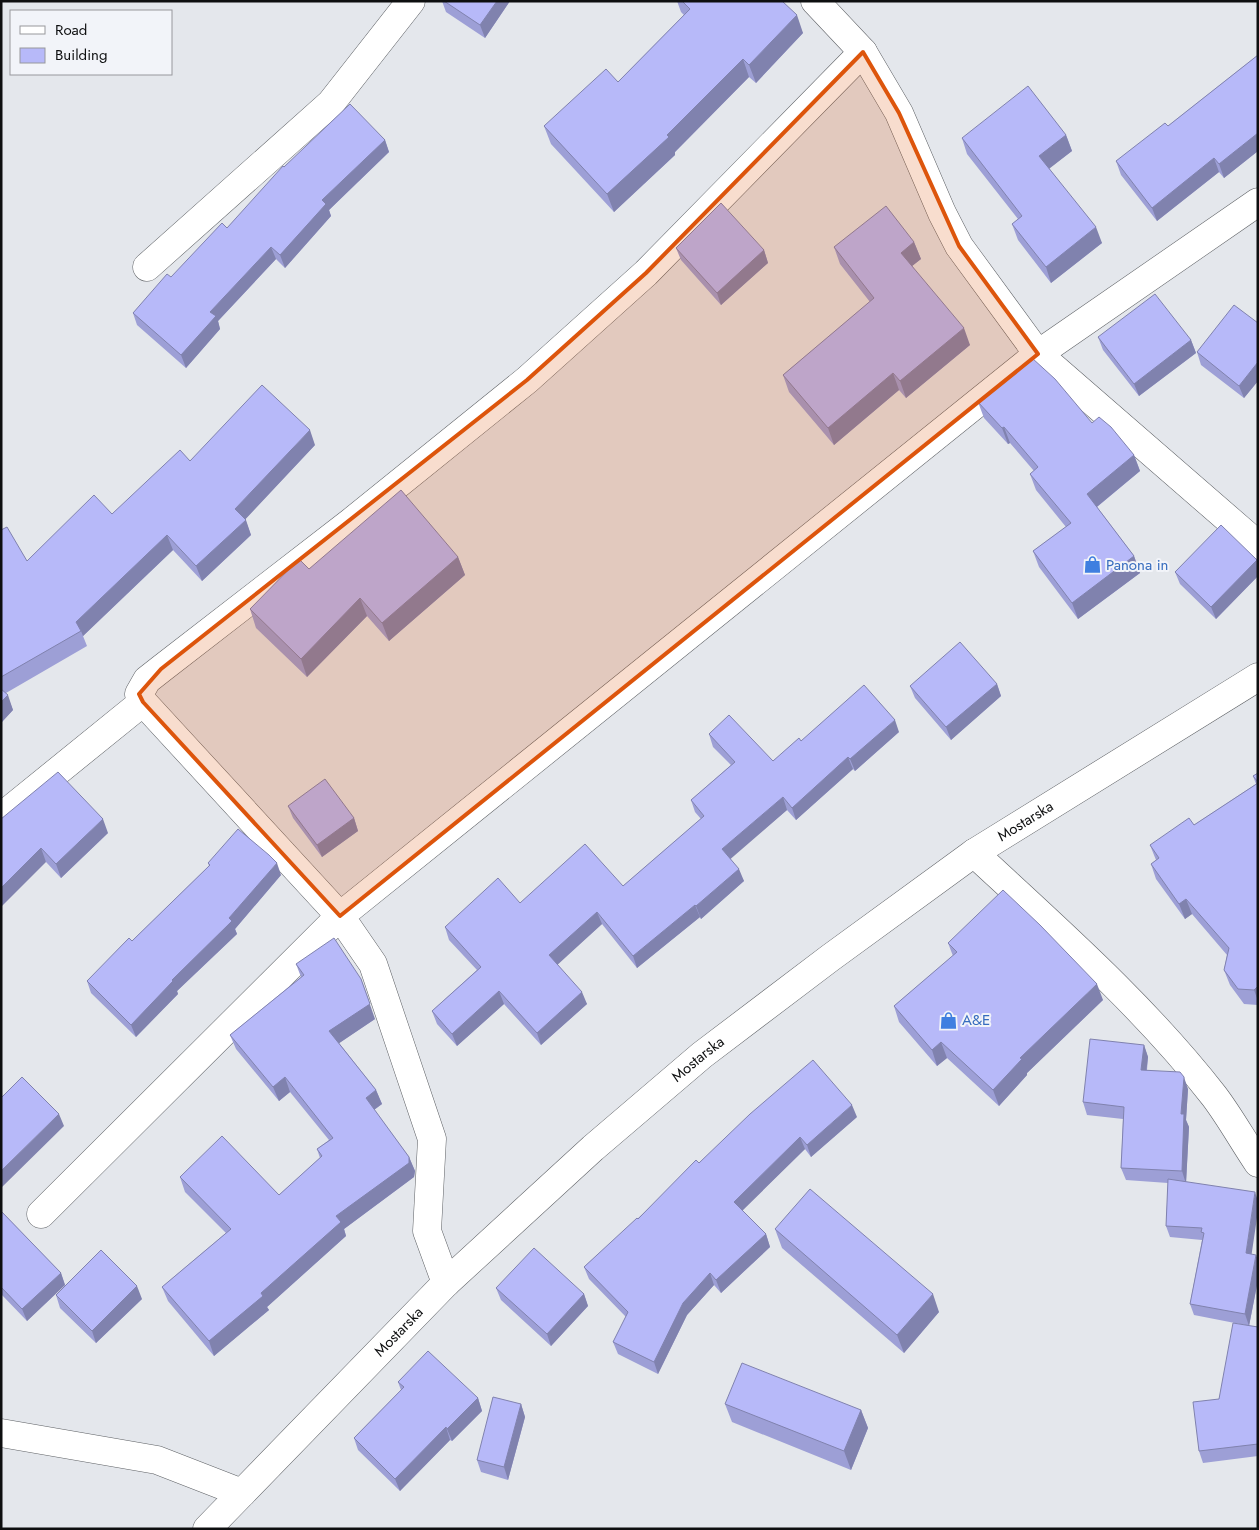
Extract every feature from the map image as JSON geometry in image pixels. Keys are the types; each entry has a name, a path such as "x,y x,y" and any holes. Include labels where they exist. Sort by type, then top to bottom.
{"street":[{"path":"147,267 331,102 411,1"},
{"path":"815,1 863,52 899,113 942,213 959,246 1038,354 1258,545"},
{"path":"446,1282 427,1231 432,1138 373,964 340,916 143,702 139,694 147,680 351,522 527,380 646,273 863,52"},
{"path":"41,1214 340,916 1038,354 1258,202"},
{"name":"Mostarska","path":"207,1529 446,1282 593,1148 702,1055 974,852 1258,677"},
{"path":"1,817 143,702"},
{"path":"974,852 1153,1024 1215,1097 1258,1163"},
{"path":"1,1434 157,1460 242,1493"}],"highlighted area":[{"path":"863,52 899,113 959,246 1038,354 340,916 143,702 139,694 161,669 527,380 646,273"}],"building":[{"path":"444,1 497,1 480,25"},
{"path":"682,1 782,1 797,15 749,65 743,59 667,135 669,137 607,194 544,126 606,69 618,82 690,9"},
{"path":"1258,55 1258,133 1219,164 1214,158 1152,208 1116,161 1165,123 1168,126"},
{"path":"1028,86 1066,135 1039,156 1096,227 1046,267 1012,224 1022,216 962,138"},
{"path":"350,104 385,140 322,200 326,204 280,255 271,247 210,312 216,316 181,355 133,313 167,274 171,277 222,223 227,228 283,166"},
{"path":"721,203 764,250 717,293 676,248"},
{"path":"886,206 914,242 901,253 964,328 900,381 893,373 828,428 783,375 874,298 834,247"},
{"path":"1155,294 1191,340 1134,384 1098,337"},
{"path":"1234,305 1258,323 1258,362 1239,386 1197,352"},
{"path":"1032,358 1055,379 1092,423 1099,417 1111,427 1134,455 1087,494 1134,556 1072,603 1033,551 1071,523 1030,474 1038,467 1004,427 1002,428 978,402"},
{"path":"262,385 310,430 235,509 246,520 196,566 167,535 76,622 81,631 1,677 1,530 7,527 27,561 94,495 112,514 180,450 190,461"},
{"path":"401,490 458,557 382,623 360,598 301,659 250,609 299,559 309,569"},
{"path":"1221,525 1257,560 1211,607 1175,572"},
{"path":"960,642 997,684 946,727 910,686"},
{"path":"864,685 895,720 850,759 848,757 792,808 783,797 722,849 739,869 633,956 597,912 549,955 582,992 537,1033 499,991 452,1034 432,1011 481,967 445,927 498,878 520,903 585,844 623,886 704,816 691,800 735,762 709,734 729,715 773,761 799,738 801,741"},
{"path":"1,689 8,695 1,702"},
{"path":"58,772 103,819 56,864 41,848 1,888 1,819"},
{"path":"1258,773 1258,782 1253,776"},
{"path":"325,779 354,818 317,845 288,806"},
{"path":"1258,783 1258,986 1254,990 1238,989 1224,970 1229,948 1186,899 1179,904 1151,864 1159,858 1150,845 1189,818 1194,825"},
{"path":"238,829 277,863 229,918 232,921 172,980 131,1025 87,981 129,938 132,941 210,865 208,863"},
{"path":"1003,890 1097,984 1020,1058 1022,1059 993,1090 941,1042 932,1050 894,1006 957,952 948,943"},
{"path":"334,938 361,979 370,1004 329,1031 376,1090 366,1098 409,1157 409,1163 336,1216 341,1222 261,1293 263,1296 209,1341 162,1287 231,1229 180,1177 222,1136 279,1195 322,1156 317,1149 333,1138 285,1077 273,1087 230,1035 304,975 296,964"},
{"path":"1090,1039 1144,1045 1141,1070 1180,1072 1184,1077 1181,1114 1184,1114 1182,1171 1121,1168 1124,1107 1083,1102"},
{"path":"813,1060 852,1105 807,1145 800,1137 734,1202 766,1234 716,1280 710,1273 683,1303 654,1362 613,1342 628,1312 584,1267 638,1219 696,1160 699,1163 750,1114"},
{"path":"22,1077 59,1114 1,1171 1,1098"},
{"path":"1168,1179 1255,1192 1246,1253 1256,1255 1245,1314 1190,1304 1204,1233 1201,1232 1202,1228 1166,1226"},
{"path":"810,1189 933,1294 897,1335 775,1229"},
{"path":"1,1211 61,1273 22,1309 1,1287"},
{"path":"534,1248 584,1294 547,1334 496,1288"},
{"path":"101,1250 137,1286 92,1331 56,1295"},
{"path":"1233,1323 1258,1327 1258,1444 1199,1451 1193,1402 1219,1399"},
{"path":"428,1351 478,1398 447,1429 446,1427 395,1479 354,1438 404,1387 398,1382"},
{"path":"742,1363 861,1410 844,1451 725,1404"},
{"path":"493,1397 521,1404 504,1467 477,1460"}],"place":[{"name":"Panona in","path":"1092,565"},
{"name":"A&E","path":"948,1020"}]}
